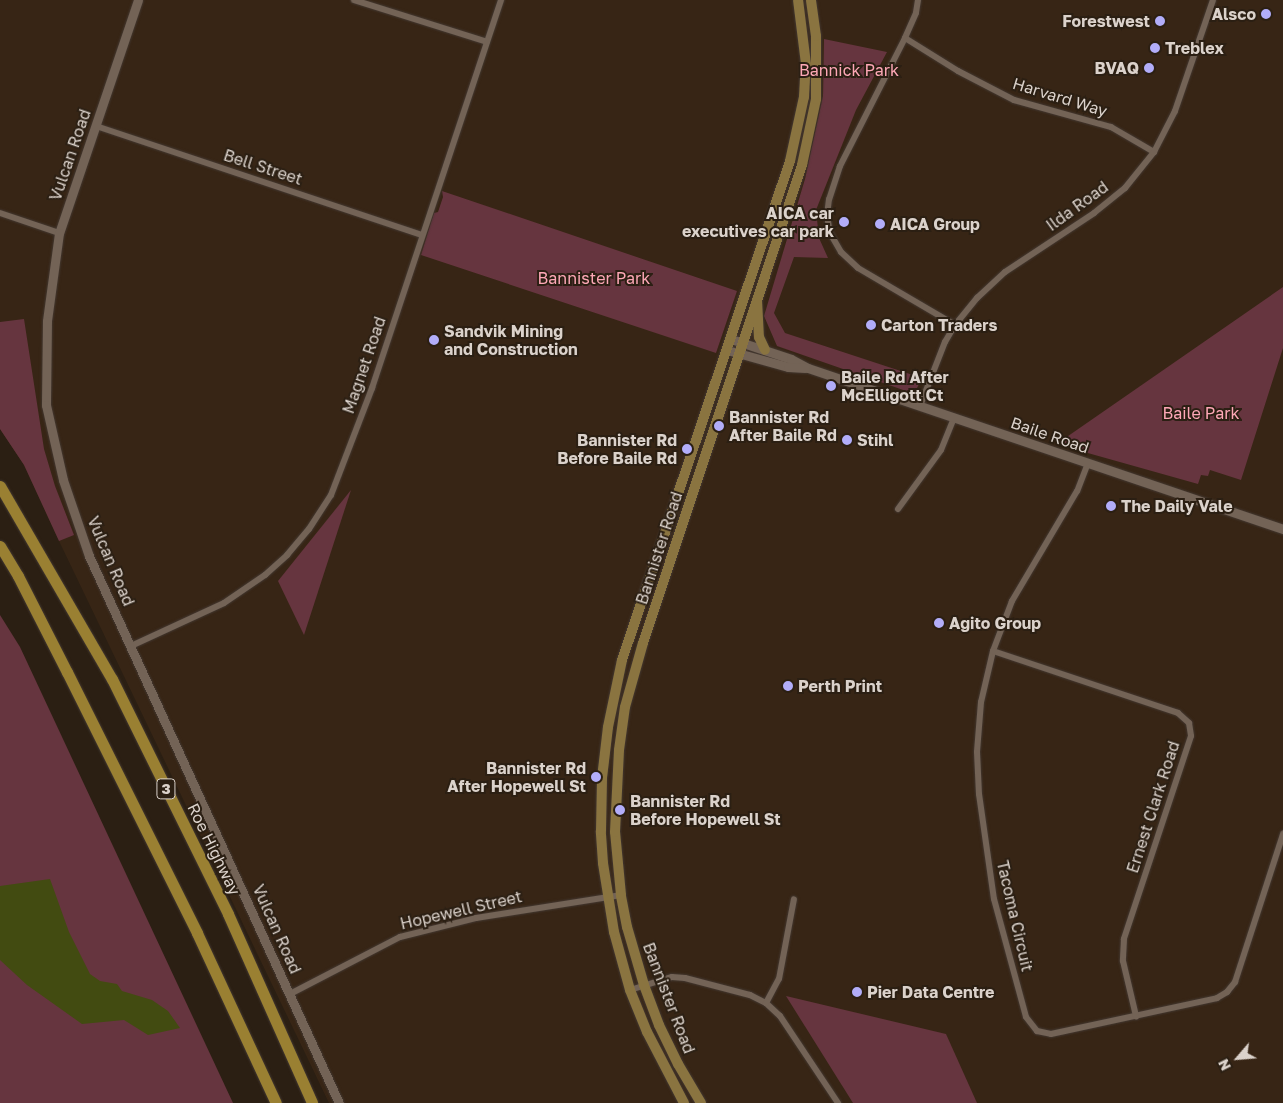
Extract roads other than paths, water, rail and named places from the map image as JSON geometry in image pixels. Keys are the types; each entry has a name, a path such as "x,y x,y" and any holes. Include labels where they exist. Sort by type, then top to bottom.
{"highway":[{"name":"Roe Highway","path":"0,486 112,679 228,914 312,1103"},
{"name":"3","path":"0,546 18,576 184,906 276,1103"}],"main road":[{"name":"Bannister Road","path":"684,1103 658,1055 630,990 614,932 607,897 600,805 606,744 614,692 640,606 790,161 804,97 806,64 798,0"},
{"name":"Bannister Road","path":"701,1103 667,1042 644,985 628,927 621,895 615,808 619,750 626,707 643,643 756,297 802,165 816,99 816,36 811,0"},
{"path":"756,297 759,336 766,350"}],"street":[{"name":"Vulcan Road","path":"138,0 59,233 47,321 46,405 63,480 89,556 132,646 340,1103"},
{"path":"354,0 487,42"},
{"name":"Magnet Road","path":"132,646 224,603 244,590 287,555 319,515 332,495 344,466 501,0"},
{"path":"918,0 916,13 905,38 840,166 829,198 827,215 830,232 841,252 858,268 955,325"},
{"name":"Ilda Road","path":"920,406 936,361 955,325 976,298 1005,272 1094,213 1125,188 1154,152 1174,110 1213,0"},
{"name":"Harvard Way","path":"905,38 958,71 1014,100 1111,127 1154,152"},
{"name":"Bell Street","path":"96,126 422,235"},
{"path":"0,213 59,233"},
{"name":"Baile Road","path":"731,339 791,359 808,368 954,418 1283,528"},
{"name":"Baile Road","path":"727,350 788,367 808,368"},
{"path":"898,510 941,450 954,418"},
{"name":"Tacoma Circuit","path":"1088,463 1077,491 1012,601 993,651 981,702 976,752 979,794 994,899 1026,1017 1037,1031 1051,1034 1217,998 1227,992 1235,982 1283,834"},
{"name":"Ernest Clark Road","path":"993,651 1178,713 1189,723 1191,736 1124,939 1123,961 1136,1016"},
{"name":"Hopewell Street","path":"290,994 400,937 476,918 621,895"},
{"path":"766,1003 779,979 794,898"},
{"path":"630,990 672,977 685,978 750,995 766,1003 780,1016 838,1103"}],"place":[{"name":"Alsco","path":"1266,14"},
{"name":"Forestwest","path":"1160,21"},
{"name":"Treblex","path":"1155,48"},
{"name":"BVAQ","path":"1149,68"},
{"name":"AICA car executives car park","path":"844,222"},
{"name":"AICA Group","path":"880,224"},
{"name":"Carton Traders","path":"871,325"},
{"name":"Sandvik Mining and Construction","path":"434,340"},
{"name":"Baile Rd After McElligott Ct","path":"831,386"},
{"name":"Bannister Rd After Baile Rd","path":"719,426"},
{"name":"Stihl","path":"847,440"},
{"name":"Bannister Rd Before Baile Rd","path":"687,449"},
{"name":"The Daily Vale","path":"1111,506"},
{"name":"Agito Group","path":"939,623"},
{"name":"Perth Print","path":"788,686"},
{"name":"Bannister Rd After Hopewell St","path":"596,777"},
{"name":"Bannister Rd Before Hopewell St","path":"620,810"},
{"name":"Pier Data Centre","path":"857,992"}],"park label":[{"name":"Bannick Park","path":"849,70"},
{"name":"Bannister Park","path":"594,278"},
{"name":"Baile Park","path":"1201,413"}]}
